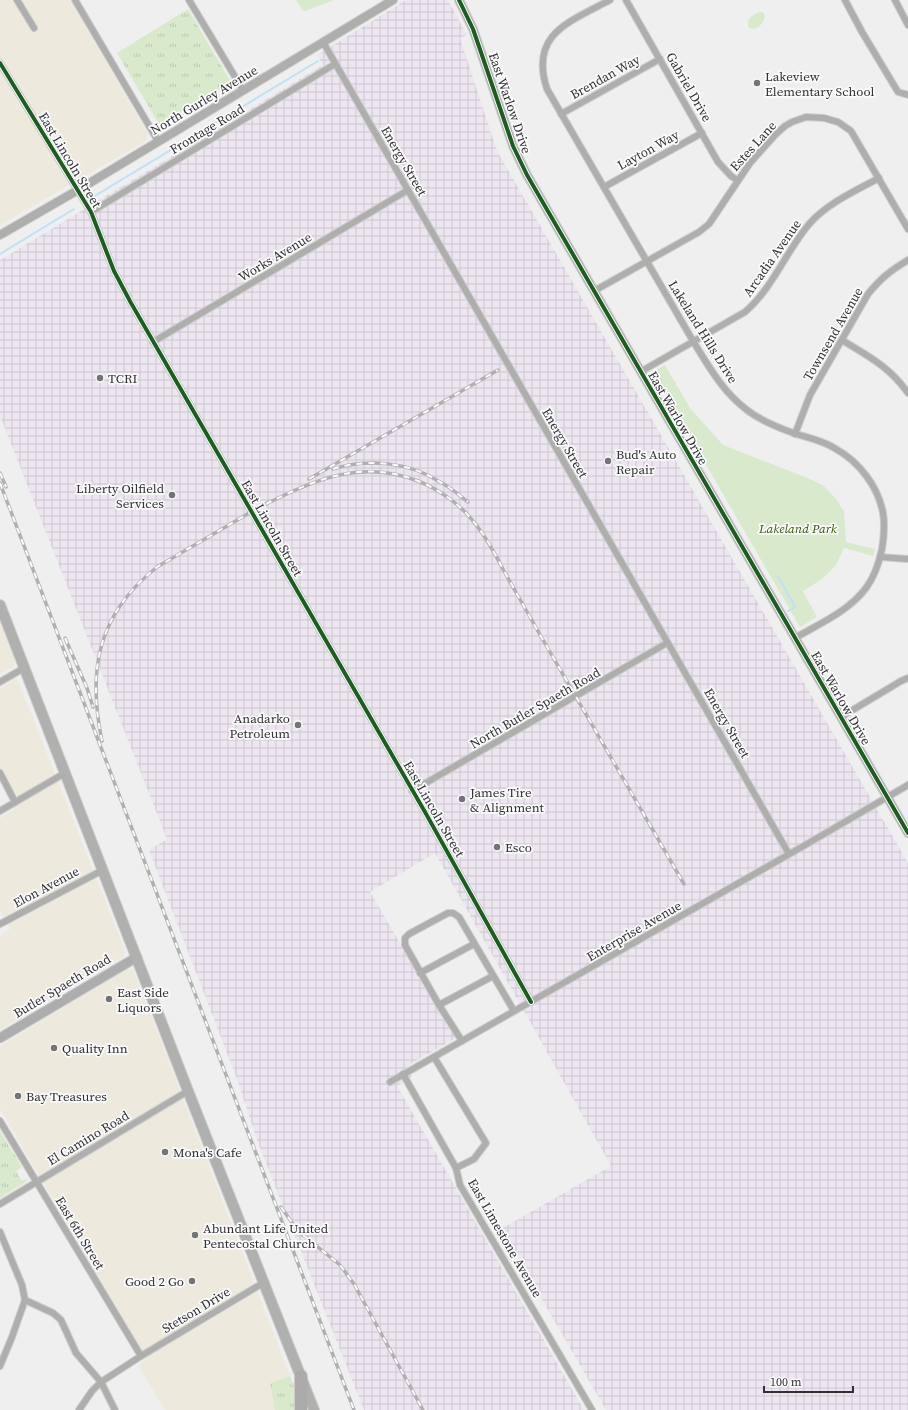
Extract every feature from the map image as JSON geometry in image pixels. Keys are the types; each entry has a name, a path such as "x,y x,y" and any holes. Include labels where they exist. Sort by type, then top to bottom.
{"highway":[{"path":"301,1376 301,1410"}],"main road":[{"path":"0,605 188,1091 314,1410"},
{"name":"Butler Spaeth Road","path":"0,1038 137,957"}],"street":[{"path":"17,0 34,28"},
{"path":"75,0 158,141"},
{"path":"189,0 243,90"},
{"name":"North Gurley Avenue","path":"0,235 78,190 393,0"},
{"name":"East Warlow Drive","path":"459,0 473,29 513,146 527,175 908,833"},
{"path":"466,0 473,29"},
{"name":"Lakeland Hills Drive","path":"610,0 566,24 554,34 546,46 542,60 543,75 547,89 693,341 718,381 732,397 748,411 764,421 835,448 852,460 866,475 876,492 883,513 884,535 880,557 875,573 866,589 839,612 795,638"},
{"name":"Gabriel Drive","path":"626,0 718,162 730,176 737,180"},
{"path":"845,0 862,32 898,92 908,95"},
{"path":"895,0 908,25"},
{"name":"Energy Street","path":"322,42 789,854"},
{"name":"Brendan Way","path":"561,114 660,59"},
{"name":"East Lincoln Street","path":"0,63 91,212 114,271 153,342 412,791 531,1002"},
{"name":"Frontage Road","path":"91,212 335,64"},
{"name":"Estes Lane","path":"594,291 698,232 709,224 737,180 750,163 782,129 792,122 806,117 824,118 838,122 851,131 908,229"},
{"name":"Layton Way","path":"604,187 702,133"},
{"name":"Arcadia Avenue","path":"640,372 746,312 756,303 799,237 811,222 837,201 879,178"},
{"name":"Works Avenue","path":"153,342 408,190"},
{"name":"Townsend Avenue","path":"795,434 810,395 868,294 880,279 891,270 908,260"},
{"path":"842,340 882,364 898,379 908,393"},
{"path":"880,557 908,559"},
{"name":"North Butler Spaeth Road","path":"412,791 668,643"},
{"path":"0,682 24,668"},
{"path":"841,716 908,678"},
{"path":"0,811 65,772"},
{"path":"0,773 15,802"},
{"name":"Enterprise Avenue","path":"390,1082 908,785"},
{"name":"Elon Avenue","path":"0,924 102,870"},
{"path":"462,1041 420,973 405,945 405,938 409,934 441,916 453,912 459,917 514,1012"},
{"path":"420,973 474,944"},
{"path":"439,1005 493,976"},
{"path":"434,1057 486,1143 474,1159 456,1168"},
{"name":"East Limestone Avenue","path":"403,1074 456,1168 460,1185 592,1410"},
{"name":"El Camino Road","path":"0,1204 188,1091"},
{"name":"East 6th Street","path":"0,1121 141,1356"},
{"path":"0,1232 22,1285 25,1300 0,1366"},
{"name":"Stetson Drive","path":"79,1410 92,1391 101,1382 141,1356 263,1283"},
{"path":"25,1300 53,1313 61,1320 76,1352 101,1382 115,1410"}],"shaded area":[{"path":"0,0 70,0 148,134 146,141 0,225"},
{"path":"406,0 448,0 467,35 460,38 497,151 908,863 908,1410 606,1410 501,1229 611,1166 435,853 370,892 456,1038 407,1066 412,1077 397,1086 584,1410 364,1410 258,1143 237,1079 149,850 167,839 0,416 0,260 323,65 317,55"},
{"path":"0,624 15,662 13,667 0,674"},
{"path":"17,678 125,951 124,956 0,1030 0,936 10,929 0,911 0,818 15,809 0,782 0,689"},
{"path":"127,969 133,969 290,1376 270,1383 275,1410 165,1410 138,1365 147,1359 0,1109 0,1046"}],"green space":[{"path":"296,0 334,0 303,11"},
{"path":"188,9 231,82 160,126 117,53"},
{"path":"761,12 764,13 765,17 763,22 755,29 749,28 748,22 750,17"},
{"name":"Lakeland Park","path":"665,365 690,408 723,445 810,479 824,486 837,500 844,512 846,542 875,549 873,556 844,548 836,565 822,579 803,591 817,617 800,627 654,375 656,370"},
{"path":"0,1131 22,1167 16,1171 21,1180 25,1180 27,1178 26,1182 0,1198"},
{"path":"290,1376 295,1388 297,1410 275,1410 270,1383"}],"waterway":[{"path":"93,197 318,61"},
{"path":"0,254 74,209"},
{"path":"778,576 795,607 788,611"}],"railway":[{"path":"309,479 498,370"},
{"path":"333,469 374,463 402,466 428,475 447,486 468,502"},
{"path":"266,504 321,480 358,472 378,472 397,475 426,484 462,509 478,527 490,545 684,884"},
{"path":"0,473 6,487"},
{"path":"0,483 354,1410"},
{"path":"102,741 96,690 97,667 102,645 110,624 121,604 137,585 157,567 271,501"},
{"path":"65,638 87,688 93,707"},
{"path":"281,1207 298,1231 340,1265 354,1284 423,1410"}],"cycle path":[{"path":"459,0 473,29 513,146 527,175 908,833"},
{"path":"0,63 91,212 114,271 131,303 425,812 531,1002"}],"place":[{"name":"Lakeview Elementary School","path":"757,83"},
{"name":"TCRI","path":"100,378"},
{"name":"Bud's Auto Repair","path":"608,461"},
{"name":"Liberty Oilfield Services","path":"172,495"},
{"name":"Anadarko Petroleum","path":"298,725"},
{"name":"James Tire & Alignment","path":"462,799"},
{"name":"Esco","path":"497,847"},
{"name":"East Side Liquors","path":"109,999"},
{"name":"Quality Inn","path":"54,1048"},
{"name":"Bay Treasures","path":"18,1096"},
{"name":"Mona's Cafe","path":"165,1152"},
{"name":"Abundant Life United Pentecostal Church","path":"195,1235"},
{"name":"Good 2 Go","path":"192,1281"}]}
